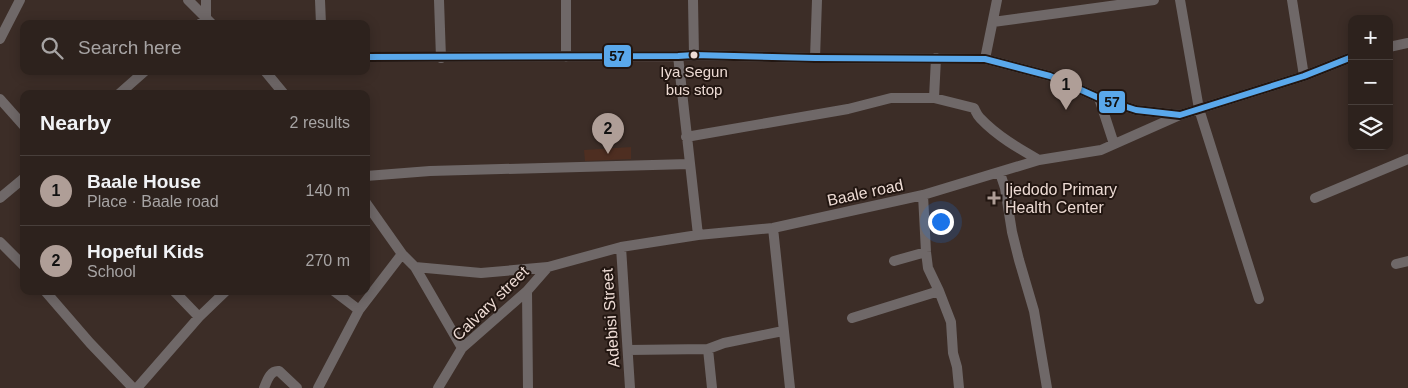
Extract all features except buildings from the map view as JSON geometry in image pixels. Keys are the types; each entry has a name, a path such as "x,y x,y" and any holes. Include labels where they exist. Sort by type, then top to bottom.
{"street":[{"path":"0,39 20,0"},
{"path":"188,0 204,20"},
{"path":"206,0 206,20"},
{"path":"320,0 321,20"},
{"path":"439,0 441,58"},
{"path":"566,0 566,57"},
{"path":"693,0 694,55"},
{"path":"814,58 817,0"},
{"path":"985,59 997,0"},
{"path":"993,22 1154,0"},
{"path":"1180,0 1199,109 1260,298"},
{"path":"1292,0 1304,76"},
{"path":"1393,46 1408,43"},
{"path":"370,57 694,55 985,59 1050,76 1099,98 1136,110 1180,115"},
{"path":"678,56 698,235"},
{"path":"934,98 936,58"},
{"name":"Baale road","path":"415,267 481,273 548,267 621,247 698,235 773,228 923,195 1039,160 1101,150 1180,115 1304,76 1348,60"},
{"path":"124,90 140,75"},
{"path":"267,75 281,90"},
{"path":"686,137 848,109 891,98 934,98 974,108 978,116 992,130 1007,142 1039,160"},
{"path":"1099,98 1114,144"},
{"path":"0,99 20,122"},
{"path":"1315,198 1408,159"},
{"path":"370,176 430,171 690,164"},
{"path":"1000,173 1005,188 1012,232 1034,311 1047,388"},
{"path":"0,198 20,181"},
{"path":"923,195 928,268 940,291 951,322 953,353 957,367 959,388"},
{"path":"370,209 402,254 415,267 462,348"},
{"path":"773,228 790,388"},
{"path":"0,242 20,262"},
{"name":"Adebisi Street","path":"621,247 630,388"},
{"path":"894,261 926,252"},
{"path":"318,388 359,310 402,254"},
{"path":"1396,264 1408,261"},
{"name":"Calvary street","path":"438,388 462,348 527,291 548,267"},
{"path":"527,291 528,388"},
{"path":"852,318 940,291"},
{"path":"48,295 132,388"},
{"path":"178,295 199,317"},
{"path":"137,388 199,317 222,295"},
{"path":"339,295 359,310"},
{"path":"628,350 708,349 724,343 784,331"},
{"path":"708,349 712,388"},
{"path":"264,388 272,373 279,370 296,388"}],"shaded area":[{"path":"631,147 631,159 585,161 584,150"}],"transit line":[{"name":"57","path":"370,57 694,55 985,59 1050,76 1099,98 1136,110 1180,115 1304,76 1348,59"}],"place":[{"name":"Iya Segun bus stop","path":"694,55"},
{"name":"Baale House","path":"1066,110"},
{"name":"Hopeful Kids","path":"608,154"},
{"name":"Ijedodo Primary Health Center","path":"994,198"}]}
